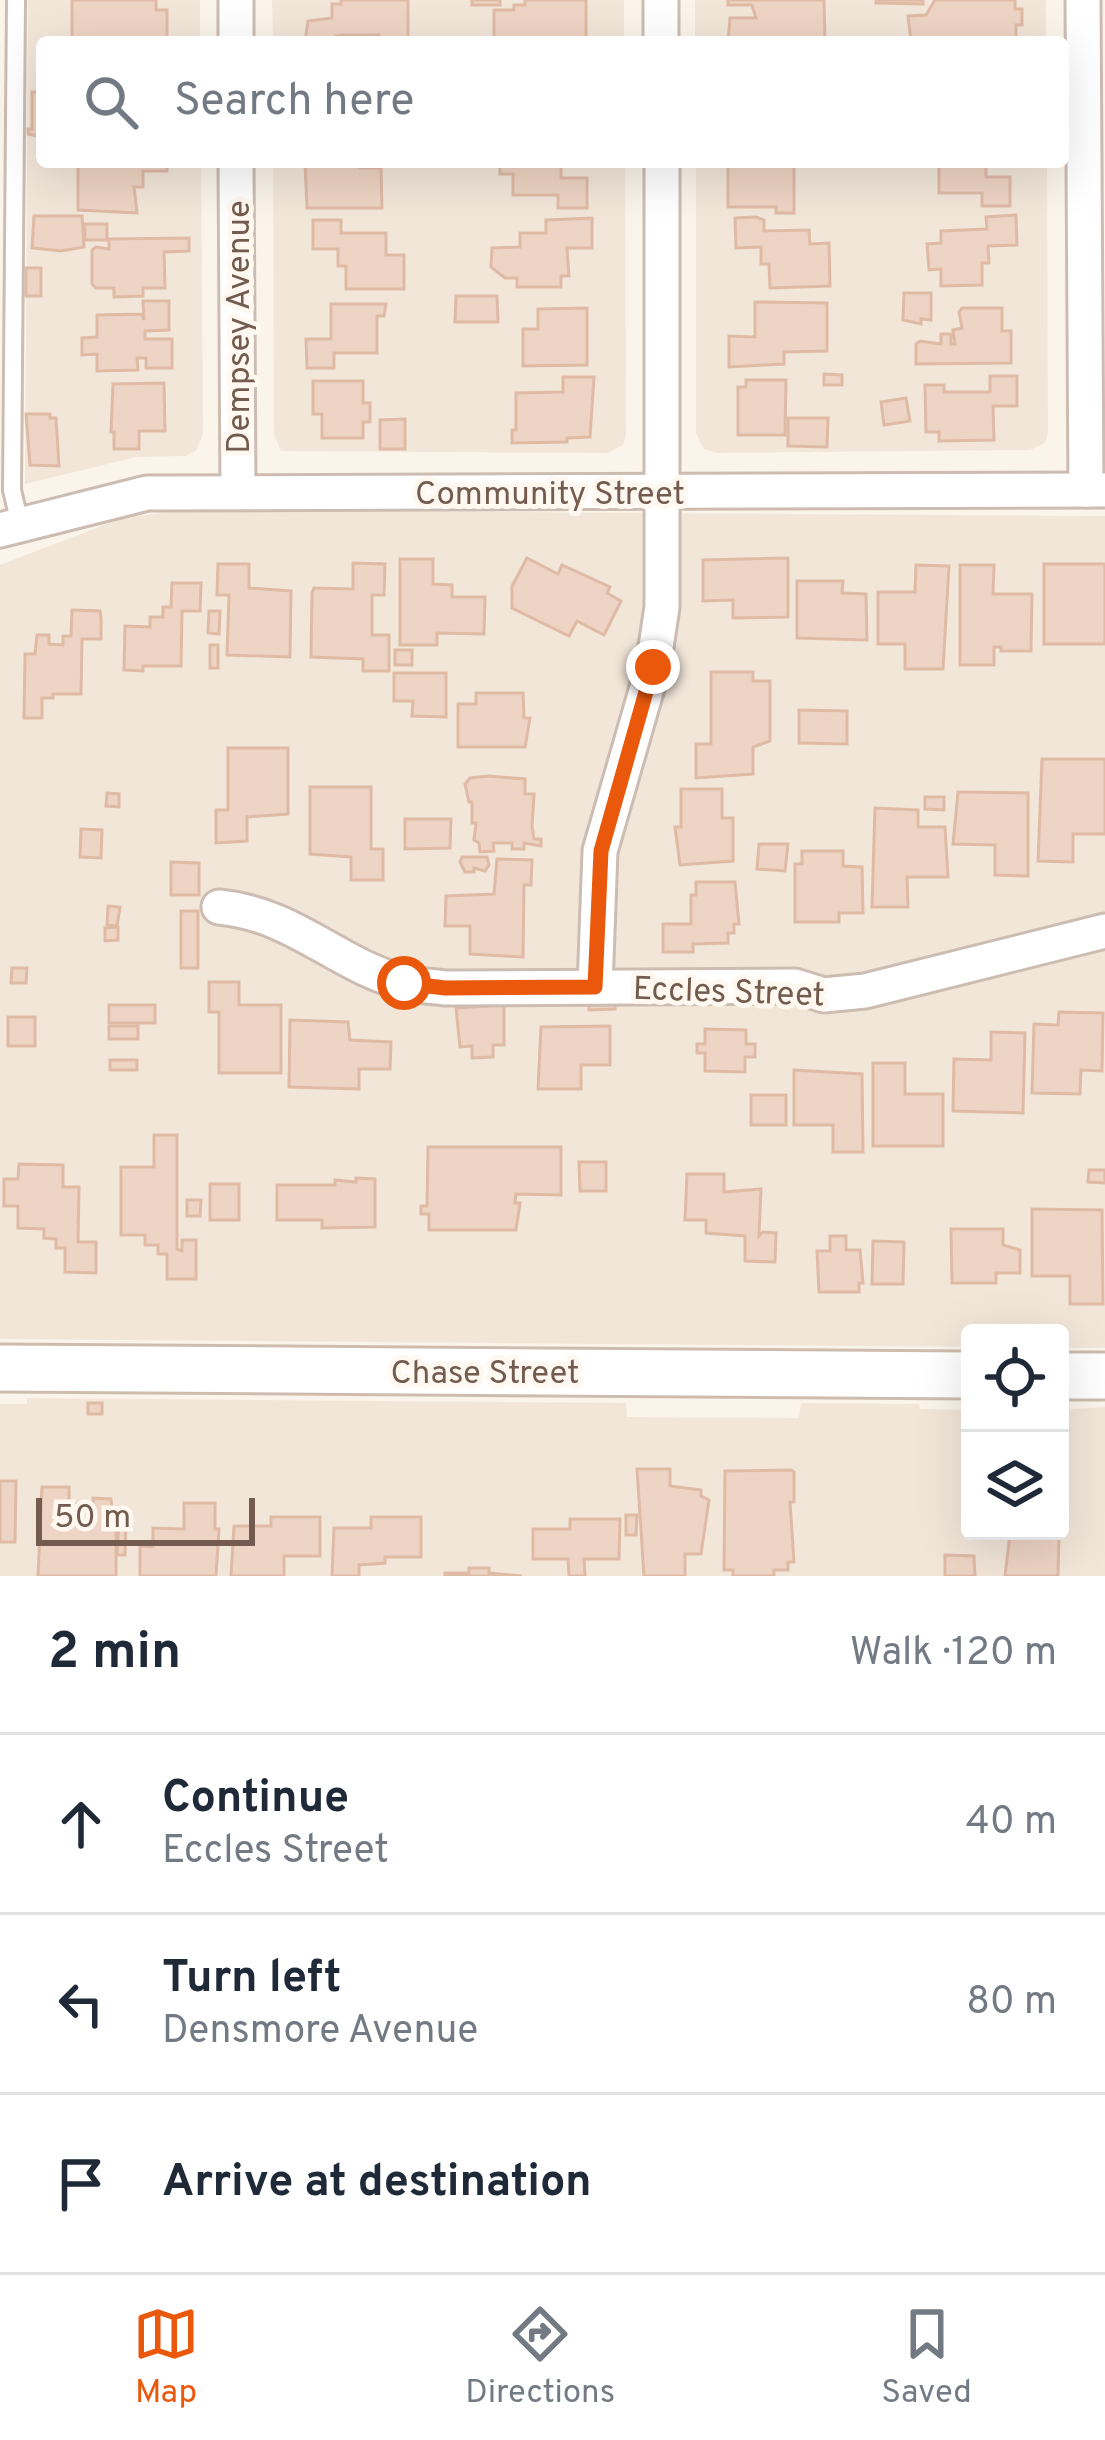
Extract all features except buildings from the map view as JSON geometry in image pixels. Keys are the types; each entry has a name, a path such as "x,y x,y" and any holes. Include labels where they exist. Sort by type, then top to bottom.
{"street":[{"path":"236,0 236,36"},
{"path":"661,0 661,36"},
{"path":"1083,0 1095,490"},
{"name":"Dempsey Avenue","path":"236,168 238,491"},
{"path":"595,987 601,851 658,640 662,608 662,168"},
{"name":"Community Street","path":"10,527 147,493 1095,490"},
{"name":"Eccles Street","path":"219,908 242,909 280,921 404,983 445,988 795,986 824,995 865,991 1105,931"},
{"name":"Chase Street","path":"0,1367 961,1375"},
{"path":"1069,1376 1105,1376"}],"lane":[{"path":"10,527 16,0"}],"shaded area":[{"path":"28,0 200,0 200,36 36,36 36,168 201,168 203,434 196,451 185,456 136,457 25,484"},
{"path":"272,0 624,0 624,36 273,36"},
{"path":"695,0 1046,0 1046,36 695,36"},
{"path":"273,168 625,168 623,445 607,453 281,451 274,434"},
{"path":"696,168 1047,168 1045,443 1030,450 717,453 704,449 696,433"},
{"path":"192,510 1105,516 1105,1348 1069,1348 1069,1324 961,1324 961,1347 0,1339 0,565 125,517"},
{"path":"27,1398 626,1403 627,1417 799,1418 801,1403 919,1404 920,1409 961,1410 961,1540 1069,1540 1069,1409 1105,1407 1105,1576 0,1576 0,1404 27,1404"}],"route":[{"path":"404,983 445,988 595,987 601,851 653,667"}]}
